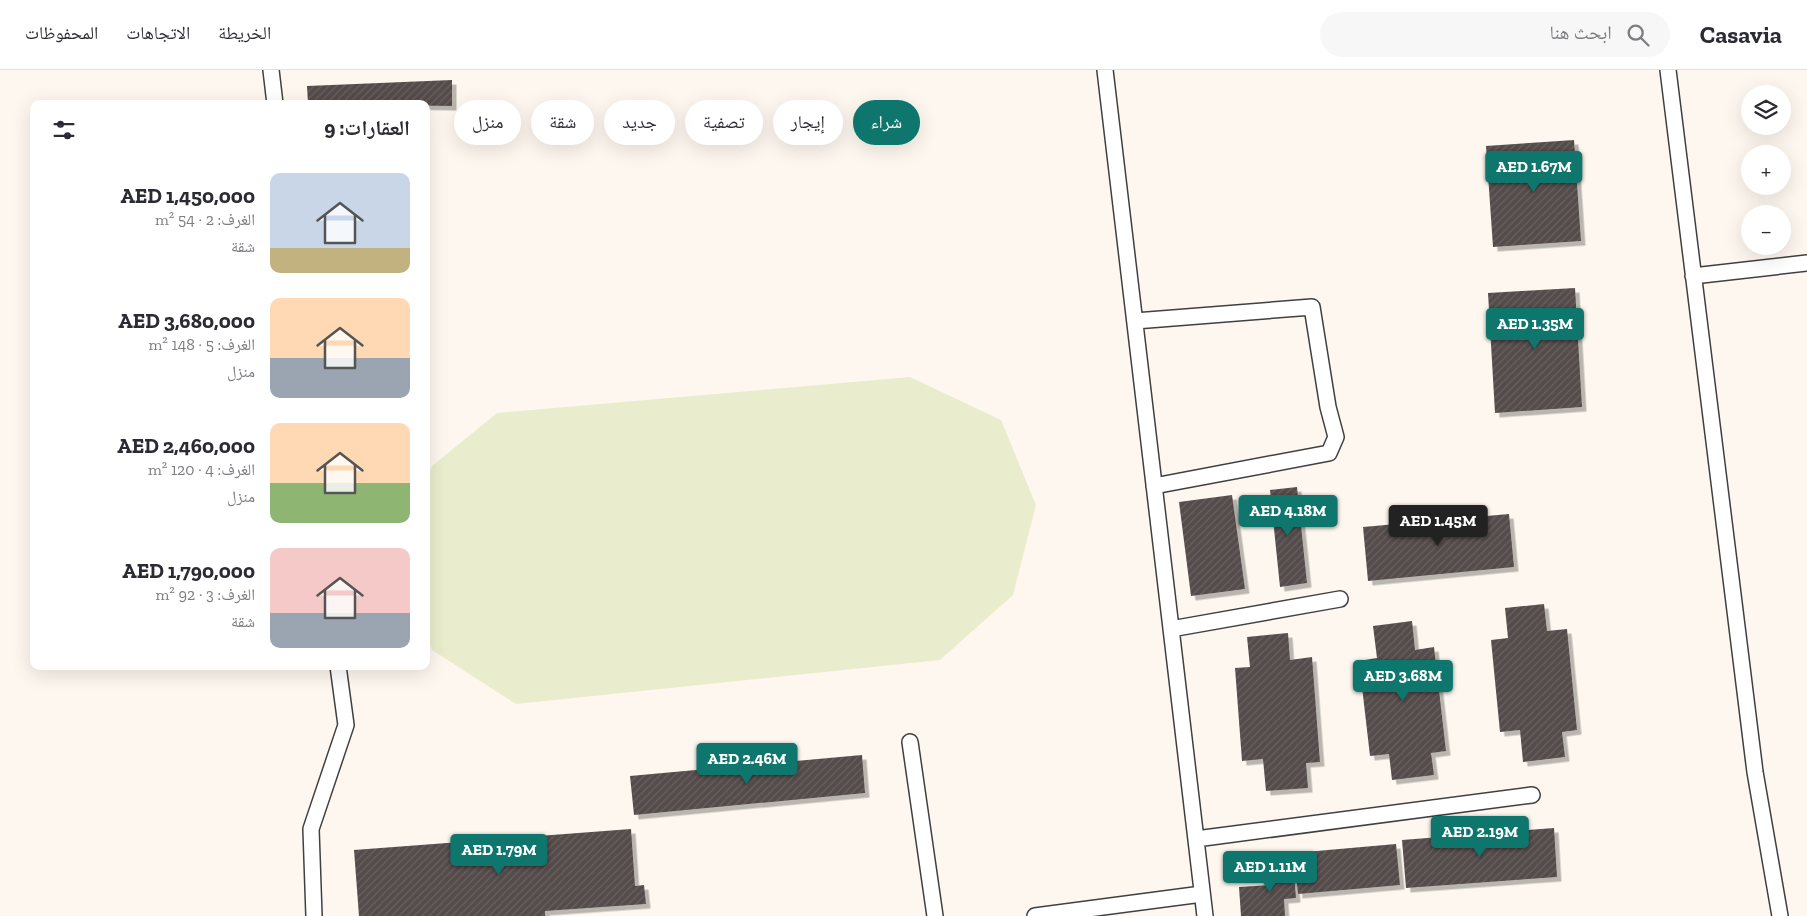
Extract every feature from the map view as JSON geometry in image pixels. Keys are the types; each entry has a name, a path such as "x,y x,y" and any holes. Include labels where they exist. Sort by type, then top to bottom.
{"lane":[{"path":"271,70 275,100"},
{"path":"1105,70 1205,916"},
{"path":"1668,70 1755,772 1780,916"},
{"path":"1694,276 1807,264"},
{"path":"1135,321 1312,307 1328,407 1336,436 1329,453 1154,486"},
{"path":"1171,629 1340,600"},
{"path":"314,916 311,830 346,725 339,670"},
{"path":"910,742 934,916"},
{"path":"1196,839 1532,794"},
{"path":"1035,916 1202,894"}],"green space":[{"path":"910,377 1001,420 1036,505 1013,595 940,660 516,704 432,650 430,644 430,471 432,466 497,413"}],"building":[{"path":"452,80 452,106 430,106 430,100 308,100 307,86"},
{"path":"1574,140 1581,241 1493,247 1486,146"},
{"path":"1575,288 1582,407 1495,413 1488,293"},
{"path":"1297,487 1307,583 1280,587 1270,490"},
{"path":"1232,495 1245,589 1191,596 1179,502"},
{"path":"1509,514 1514,567 1368,581 1363,527"},
{"path":"1544,604 1547,631 1567,629 1577,730 1562,732 1565,757 1523,762 1520,730 1500,732 1491,640 1508,638 1505,608"},
{"path":"1412,621 1415,650 1434,647 1446,751 1431,753 1434,775 1392,780 1389,754 1370,756 1359,661 1377,658 1373,626"},
{"path":"1288,633 1290,660 1312,657 1320,762 1306,763 1308,788 1266,791 1263,759 1242,761 1235,668 1250,667 1247,637"},
{"path":"862,755 865,793 634,815 630,776"},
{"path":"1554,828 1557,877 1406,888 1402,840"},
{"path":"631,829 635,886 644,885 646,904 545,911 545,916 359,916 354,850"},
{"path":"1396,844 1400,885 1298,894 1294,853"},
{"path":"1293,862 1296,898 1284,899 1285,916 1241,916 1239,887 1270,885 1269,864"}]}
